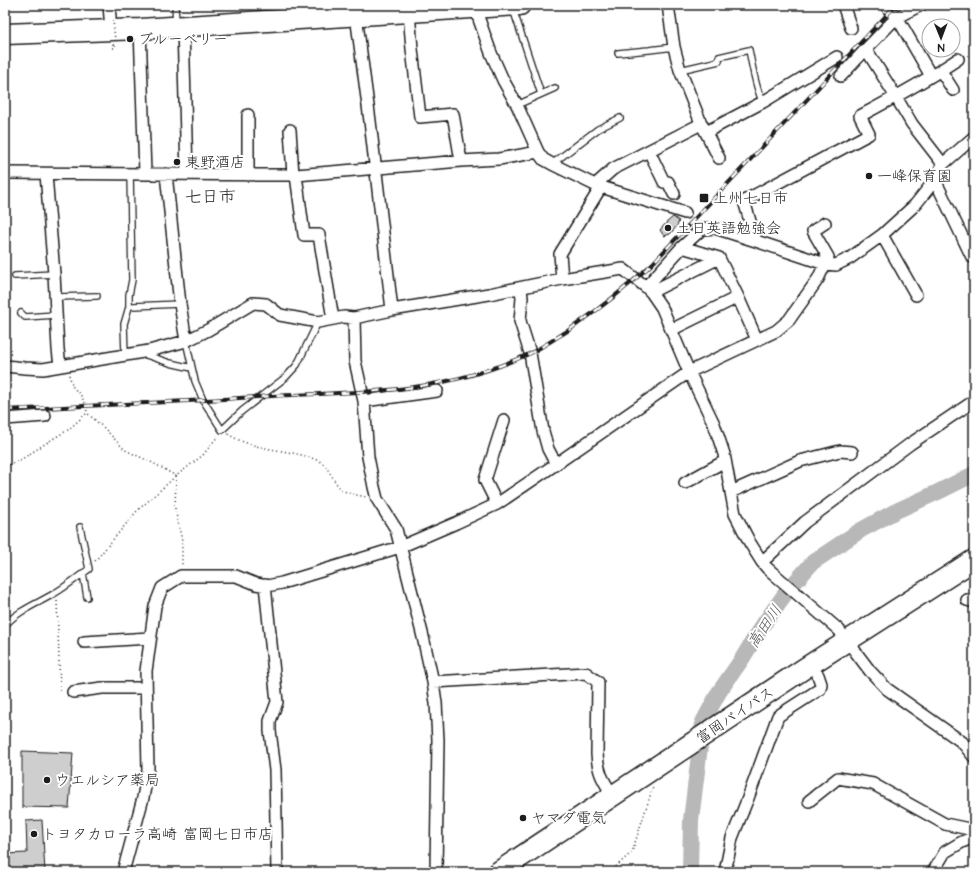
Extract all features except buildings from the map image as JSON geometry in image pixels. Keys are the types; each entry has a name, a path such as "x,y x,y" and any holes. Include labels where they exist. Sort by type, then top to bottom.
{"highway":[{"path":"5,34 140,29 356,15 376,9 409,12 520,5"},
{"name":"富岡バイパス","path":"518,872 659,781 974,560"},
{"name":"富岡バイパス","path":"851,646 974,572"},
{"name":"富岡バイパス","path":"498,872 671,758 811,674"}],"street":[{"path":"110,5 113,30"},
{"path":"668,5 674,47 680,70 703,128 719,158"},
{"path":"844,5 850,28"},
{"path":"886,5 897,17 931,76"},
{"path":"841,76 897,17 921,5"},
{"path":"475,8 503,80 538,152 543,159 598,186 685,213"},
{"path":"409,12 420,117 453,114 461,161"},
{"path":"356,15 392,310"},
{"path":"179,26 187,174"},
{"path":"140,29 145,174"},
{"path":"866,49 912,124 943,164"},
{"path":"562,279 560,254 598,186 613,169 649,151 763,102 837,57"},
{"path":"756,241 744,201 869,134 860,116 896,97 958,60"},
{"path":"941,71 953,90"},
{"path":"248,115 248,174"},
{"path":"290,130 294,175 304,235 320,235 333,319"},
{"path":"648,290 682,247 702,229 715,228 825,264 836,264 850,258 882,235 915,205 935,180 943,164 974,138"},
{"path":"649,151 664,182 668,182 674,194"},
{"path":"5,173 294,175 499,159 538,152"},
{"path":"46,174 58,348 65,366"},
{"path":"166,174 180,304 186,341"},
{"path":"935,180 972,257"},
{"path":"123,872 143,798 148,770 146,671 155,606 162,588 181,576 236,576 256,584 267,586 282,583 400,547 497,504 689,372 776,331 789,320 818,279 828,256 813,231 825,223"},
{"path":"882,235 916,295"},
{"path":"682,247 719,258 757,340"},
{"path":"648,290 719,258"},
{"path":"5,366 25,368 65,366 149,351 186,341 208,330 253,303 266,304 280,315 318,322 344,317 354,318 623,269 648,290 662,308 689,372 714,424 724,454 735,514 750,543 765,565 839,630 870,671 887,689 962,742 974,757"},
{"path":"521,288 522,298 520,321 530,353 543,431 548,448 556,464"},
{"path":"672,330 738,297"},
{"path":"354,318 355,361 364,401 368,457 374,487 377,499 396,528 433,682 438,740 436,872"},
{"path":"364,401 437,392"},
{"path":"765,565 805,522 910,444 974,401"},
{"path":"5,419 45,416"},
{"path":"497,504 485,480 504,420"},
{"path":"731,492 800,461 840,451 852,452"},
{"path":"685,483 725,461"},
{"path":"265,585 277,702 270,721 275,770 277,872"},
{"path":"84,642 150,638"},
{"path":"433,682 586,673 598,682 598,764 601,776 613,796"},
{"path":"725,872 732,838 778,716 820,689 821,684 811,674"},
{"path":"73,692 102,688 146,688"},
{"path":"809,801 838,778 874,784 945,824 974,830"},
{"path":"933,872 945,852 974,837"}],"lane":[{"path":"175,5 179,26"},
{"path":"502,6 541,94"},
{"path":"618,53 674,47"},
{"path":"680,70 719,61 718,57 749,50 757,86 763,102"},
{"path":"516,104 555,88"},
{"path":"552,164 598,128 620,118"},
{"path":"125,355 124,324 129,307 129,295 132,280 130,173"},
{"path":"15,276 54,274"},
{"path":"55,297 98,296"},
{"path":"133,306 180,304"},
{"path":"21,313 25,317 56,316"},
{"path":"186,341 195,381 203,400 222,430 242,411 286,377 297,365 318,322"},
{"path":"140,353 170,363 192,368"},
{"path":"5,625 10,619 56,592 89,569 80,527"},
{"path":"83,573 86,597"}],"path":[{"path":"65,366 73,387 82,397 87,413 125,450 176,476"},
{"path":"5,466 22,459 68,430 87,413"},
{"path":"89,569 137,511 176,476 203,455 222,430 248,444 292,453 321,462 340,489 351,494 377,499"},
{"path":"176,476 175,509 182,541 183,554 181,576"},
{"path":"56,592 60,691"},
{"path":"610,872 632,852 659,781"}],"waterway":[{"name":"高田川","path":"690,872 691,820 703,722 719,692 742,659 762,626 788,590 813,562 861,530 896,511 974,474"}],"railway":[{"path":"5,410 399,389 433,384 466,376 499,366 531,353 591,315 652,264 896,5"}],"place":[{"name":"ブルーベリー","path":"130,39"},
{"name":"東野酒店","path":"177,162"},
{"name":"一峰保育園","path":"869,176"},
{"name":"上州七日市","path":"704,198"},
{"name":"土日英語勉強会","path":"668,228"},
{"name":"ウエルシア薬局","path":"47,780"},
{"name":"ヤマダ電気","path":"523,818"},
{"name":"トヨタカローラ高崎 富岡七日市店","path":"34,834"}],"district":[{"name":"七日市","path":"210,196"}]}
